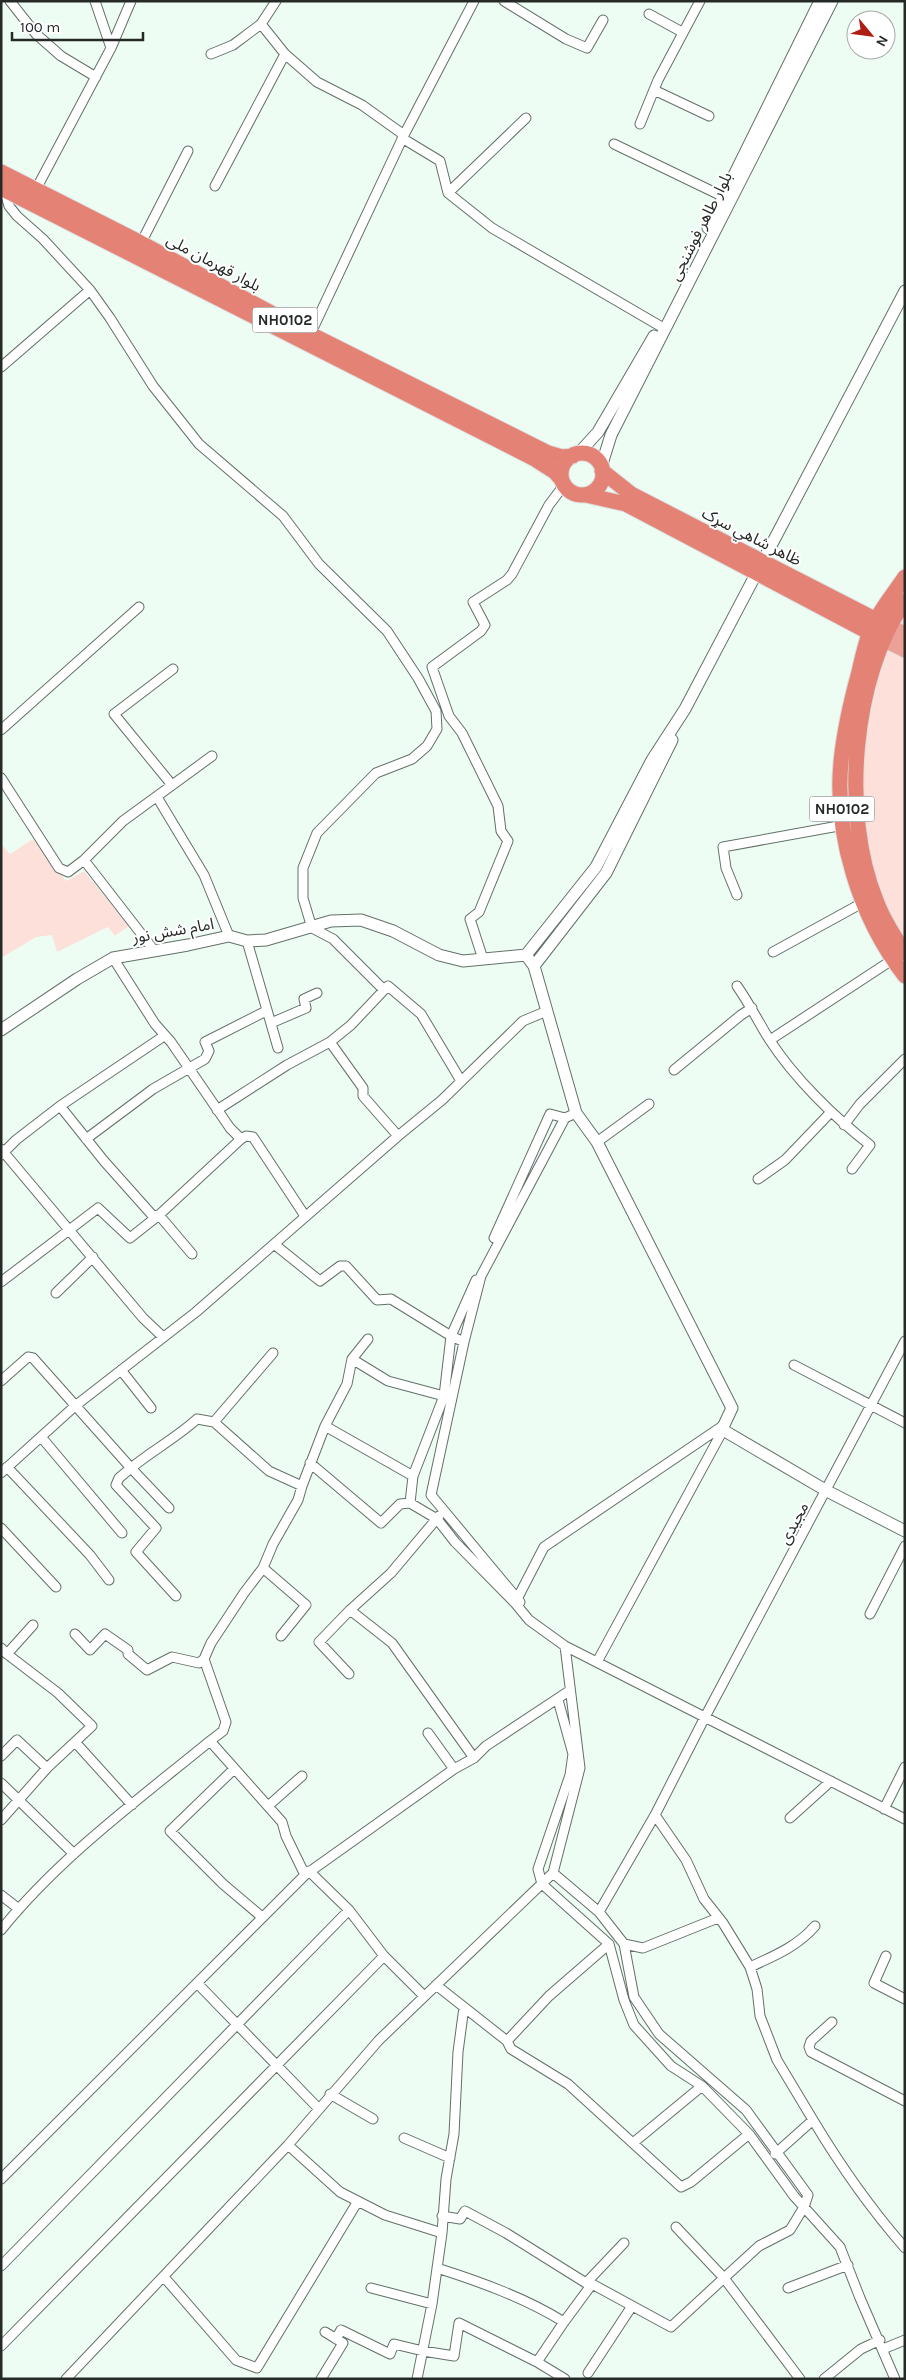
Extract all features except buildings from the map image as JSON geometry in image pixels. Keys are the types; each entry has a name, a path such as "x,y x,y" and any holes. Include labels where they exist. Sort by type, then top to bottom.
{"highway":[{"name":"بلوار قهرمان ملی","path":"1,172 33,196 533,458 554,472 563,483"},
{"name":"بلوار قهرمان ملی","path":"2,188 33,196 141,243 308,339 548,453 562,457 575,455"},
{"name":"NH0102","path":"575,455 589,455 602,469"},
{"path":"563,483 563,466 575,455"},
{"path":"586,495 601,484 602,469"},
{"name":"ظاهر شاهي سړک","path":"602,469 631,494 761,568"},
{"name":"NH0102","path":"563,483 573,493 586,495"},
{"name":"ظاهر شاهي سړک","path":"586,495 626,504 761,568 879,629"},
{"name":"NH0102","path":"899,956 864,902 851,865 844,825 841,763 852,697 879,629 905,577"},
{"name":"NH0102","path":"905,601 879,629 855,763 856,814 864,862 875,899 899,956 905,976"}],"main road":[{"path":"879,629 905,634"},
{"name":"ظاهر شاهي سړک","path":"879,629 905,650"}],"street":[{"path":"10,1 36,34 60,56 96,77"},
{"path":"95,1 112,48"},
{"path":"33,196 112,48 131,1"},
{"path":"308,339 403,136 474,1"},
{"path":"504,1 566,39 587,48 603,20"},
{"path":"640,124 682,32 700,1"},
{"name":"بلوار طاهر فوشنجی","path":"575,455 598,432 660,326 820,1"},
{"name":"بلوار طاهر فوشنجی","path":"602,469 611,435 832,1"},
{"path":"211,54 233,45 262,24 271,3"},
{"path":"649,14 682,32"},
{"path":"262,24 285,54 317,82 362,105 440,161 448,193 492,228 660,326"},
{"path":"215,186 285,54"},
{"path":"654,90 709,116"},
{"path":"448,193 526,118"},
{"path":"614,144 724,196"},
{"path":"141,243 188,152"},
{"path":"2,188 9,206 17,216 43,239 90,290 153,386 199,444 283,516 319,564 387,631 418,678 436,712 437,728 427,746 412,759 376,773 317,833 303,868 303,898 312,928 333,939 384,990"},
{"path":"1,367 90,290"},
{"path":"597,1662 724,1428 732,1408 597,1142 571,1115 547,1012 534,966 526,955 596,867 652,760 685,709 761,568 905,291"},
{"path":"418,678 480,631 484,625 473,602 507,580 512,574 563,483"},
{"path":"1,730 139,607"},
{"path":"432,667 449,716 462,733 498,806 502,831 508,841 479,912 470,919 483,959"},
{"path":"172,785 114,714 173,669"},
{"path":"534,966 606,873 662,764 685,709"},
{"path":"1,778 59,868 68,872 84,860 123,821 212,756"},
{"path":"157,798 204,875 229,936"},
{"path":"736,895 726,868 723,847 844,825"},
{"path":"84,860 153,949"},
{"path":"773,952 864,902"},
{"name":"امام شش نور","path":"1,1030 77,979 113,958 229,936 247,941 266,940 331,921 361,920 393,931 439,955 463,961 526,955"},
{"path":"247,941 278,1048"},
{"path":"770,1040 899,956"},
{"path":"113,958 155,1024 189,1068 217,1110 241,1139"},
{"path":"217,1110 287,1065 330,1042 351,1026 388,986 421,1014 461,1082"},
{"path":"738,986 770,1040 831,1112 844,1125 870,1145 852,1169"},
{"path":"271,1023 306,1008 304,999 318,993"},
{"path":"674,1070 741,1014 752,1008"},
{"path":"86,1139 153,1089 206,1059 209,1051 205,1042 266,1011"},
{"path":"109,1580 90,1555 4,1470 76,1406 196,1312 461,1082 523,1021 547,1012"},
{"path":"163,1337 143,1318 94,1257 69,1231 2,1152 60,1106 164,1036"},
{"path":"330,1042 363,1088 363,1096 398,1136"},
{"path":"844,1125 860,1104 905,1059"},
{"path":"597,1142 649,1104"},
{"path":"60,1106 153,1216 159,1215"},
{"path":"758,1179 785,1160 831,1112"},
{"path":"410,1503 414,1476 444,1396 451,1336 550,1114 571,1115"},
{"path":"548,1634 517,1601 454,1542 431,1495 464,1342 481,1276 571,1115"},
{"path":"1,1282 98,1208 130,1238 159,1215 246,1136 253,1137 305,1216"},
{"path":"159,1215 192,1254"},
{"path":"274,1244 320,1281 340,1266 346,1266 377,1300 391,1299 464,1342"},
{"path":"56,1292 94,1257"},
{"path":"75,1634 90,1650 105,1634 128,1650 128,1654 148,1670 172,1657 199,1663 204,1659 211,1643 244,1593 264,1568 273,1544 298,1500 325,1426 347,1384 352,1359 368,1338"},
{"name":"مجیدی","path":"599,1912 655,1815 705,1717 905,1342"},
{"path":"214,1422 273,1353"},
{"path":"1,1381 31,1356 169,1508"},
{"path":"352,1359 388,1381 444,1396"},
{"path":"896,1359 905,1364"},
{"path":"794,1365 905,1423"},
{"path":"122,1370 151,1408"},
{"path":"176,1596 136,1552 156,1528 116,1484 119,1478 161,1444 176,1439 197,1419 214,1422 269,1471 302,1486"},
{"path":"325,1426 414,1476"},
{"path":"724,1428 827,1491 905,1531"},
{"path":"517,1601 544,1547 724,1428"},
{"path":"42,1438 122,1533"},
{"path":"310,1463 381,1523 400,1504 410,1503 440,1516"},
{"path":"349,1674 319,1642 350,1610 391,1573 440,1516"},
{"path":"1,1528 56,1587"},
{"path":"870,1614 905,1546"},
{"path":"264,1568 306,1605 281,1636"},
{"path":"517,1601 529,1620"},
{"path":"350,1610 392,1643 474,1758"},
{"path":"519,1617 529,1620 566,1646 905,1819"},
{"path":"1,1820 47,1768 92,1726 58,1693 3,1651 33,1625"},
{"path":"66,2379 288,2145 330,2094 379,2040 553,1873 580,1768 569,1691 566,1646"},
{"path":"1,1930 19,1909 74,1854 223,1732 226,1722 204,1659"},
{"path":"1,2179 307,1873 454,1769 474,1758 486,1746 569,1691"},
{"path":"558,1700 573,1754 570,1775 538,1869 542,1884 609,1944 624,2000 634,2025 671,2066 702,2086 749,2134 804,2207 840,2246 895,2379"},
{"path":"428,1733 454,1769"},
{"path":"1,1756 17,1740 47,1768"},
{"path":"210,1741 282,1822 286,1836 307,1873 349,1910 384,1956 424,1996"},
{"path":"75,1742 132,1805"},
{"path":"884,1809 905,1767"},
{"path":"234,1769 170,1831 223,1884 262,1917"},
{"path":"268,1806 302,1776"},
{"path":"790,1818 831,1781"},
{"path":"1,1783 74,1854"},
{"path":"655,1815 686,1860 704,1900 750,1967 757,1989 760,2016 777,2060 838,2161 882,2222 905,2248"},
{"path":"442,2216 460,2219 464,2211 671,2328 759,2246 790,2230 804,2207 808,2195 746,2110 659,2034 634,1997 624,1944 599,1912 553,1873"},
{"path":"1,1895 19,1909"},
{"path":"1,2266 349,1910"},
{"path":"624,1944 643,1948 718,1918"},
{"path":"750,1967 789,1948 807,1936 815,1926"},
{"path":"506,2041 549,1996 609,1944"},
{"path":"1,2346 384,1956"},
{"path":"886,1956 874,1982 905,1999"},
{"path":"197,1983 318,2108"},
{"path":"436,1985 506,2041 511,2048 568,2084 681,2187 691,2182 749,2134"},
{"path":"417,2379 432,2304 442,2233 442,2216 454,2134 458,2052 464,2007"},
{"path":"832,2022 811,2041 809,2047 811,2052 905,2101"},
{"path":"633,2144 702,2086"},
{"path":"330,2094 373,2119"},
{"path":"768,2160 812,2120"},
{"path":"404,2138 450,2158"},
{"path":"288,2145 329,2184 358,2201 385,2215 442,2233"},
{"path":"164,2277 236,2360 257,2368 358,2201"},
{"path":"676,2227 724,2278 800,2379"},
{"path":"537,2362 589,2283 624,2243"},
{"path":"788,2288 848,2265"},
{"path":"437,2268 478,2281 543,2308 564,2322"},
{"path":"371,2288 432,2304"},
{"path":"588,2374 632,2306"},
{"path":"336,2339 341,2330 390,2354 394,2344 454,2356 459,2323 537,2362 565,2379"},
{"path":"321,2379 343,2343 325,2332"},
{"path":"824,2379 861,2349 905,2340"}],"shaded area":[{"path":"905,612 905,949 887,918 864,841 859,765 884,653"},
{"path":"33,839 66,881 84,871 129,926 115,936 108,927 57,952 52,935 36,937 1,958 1,844 10,854"}]}
